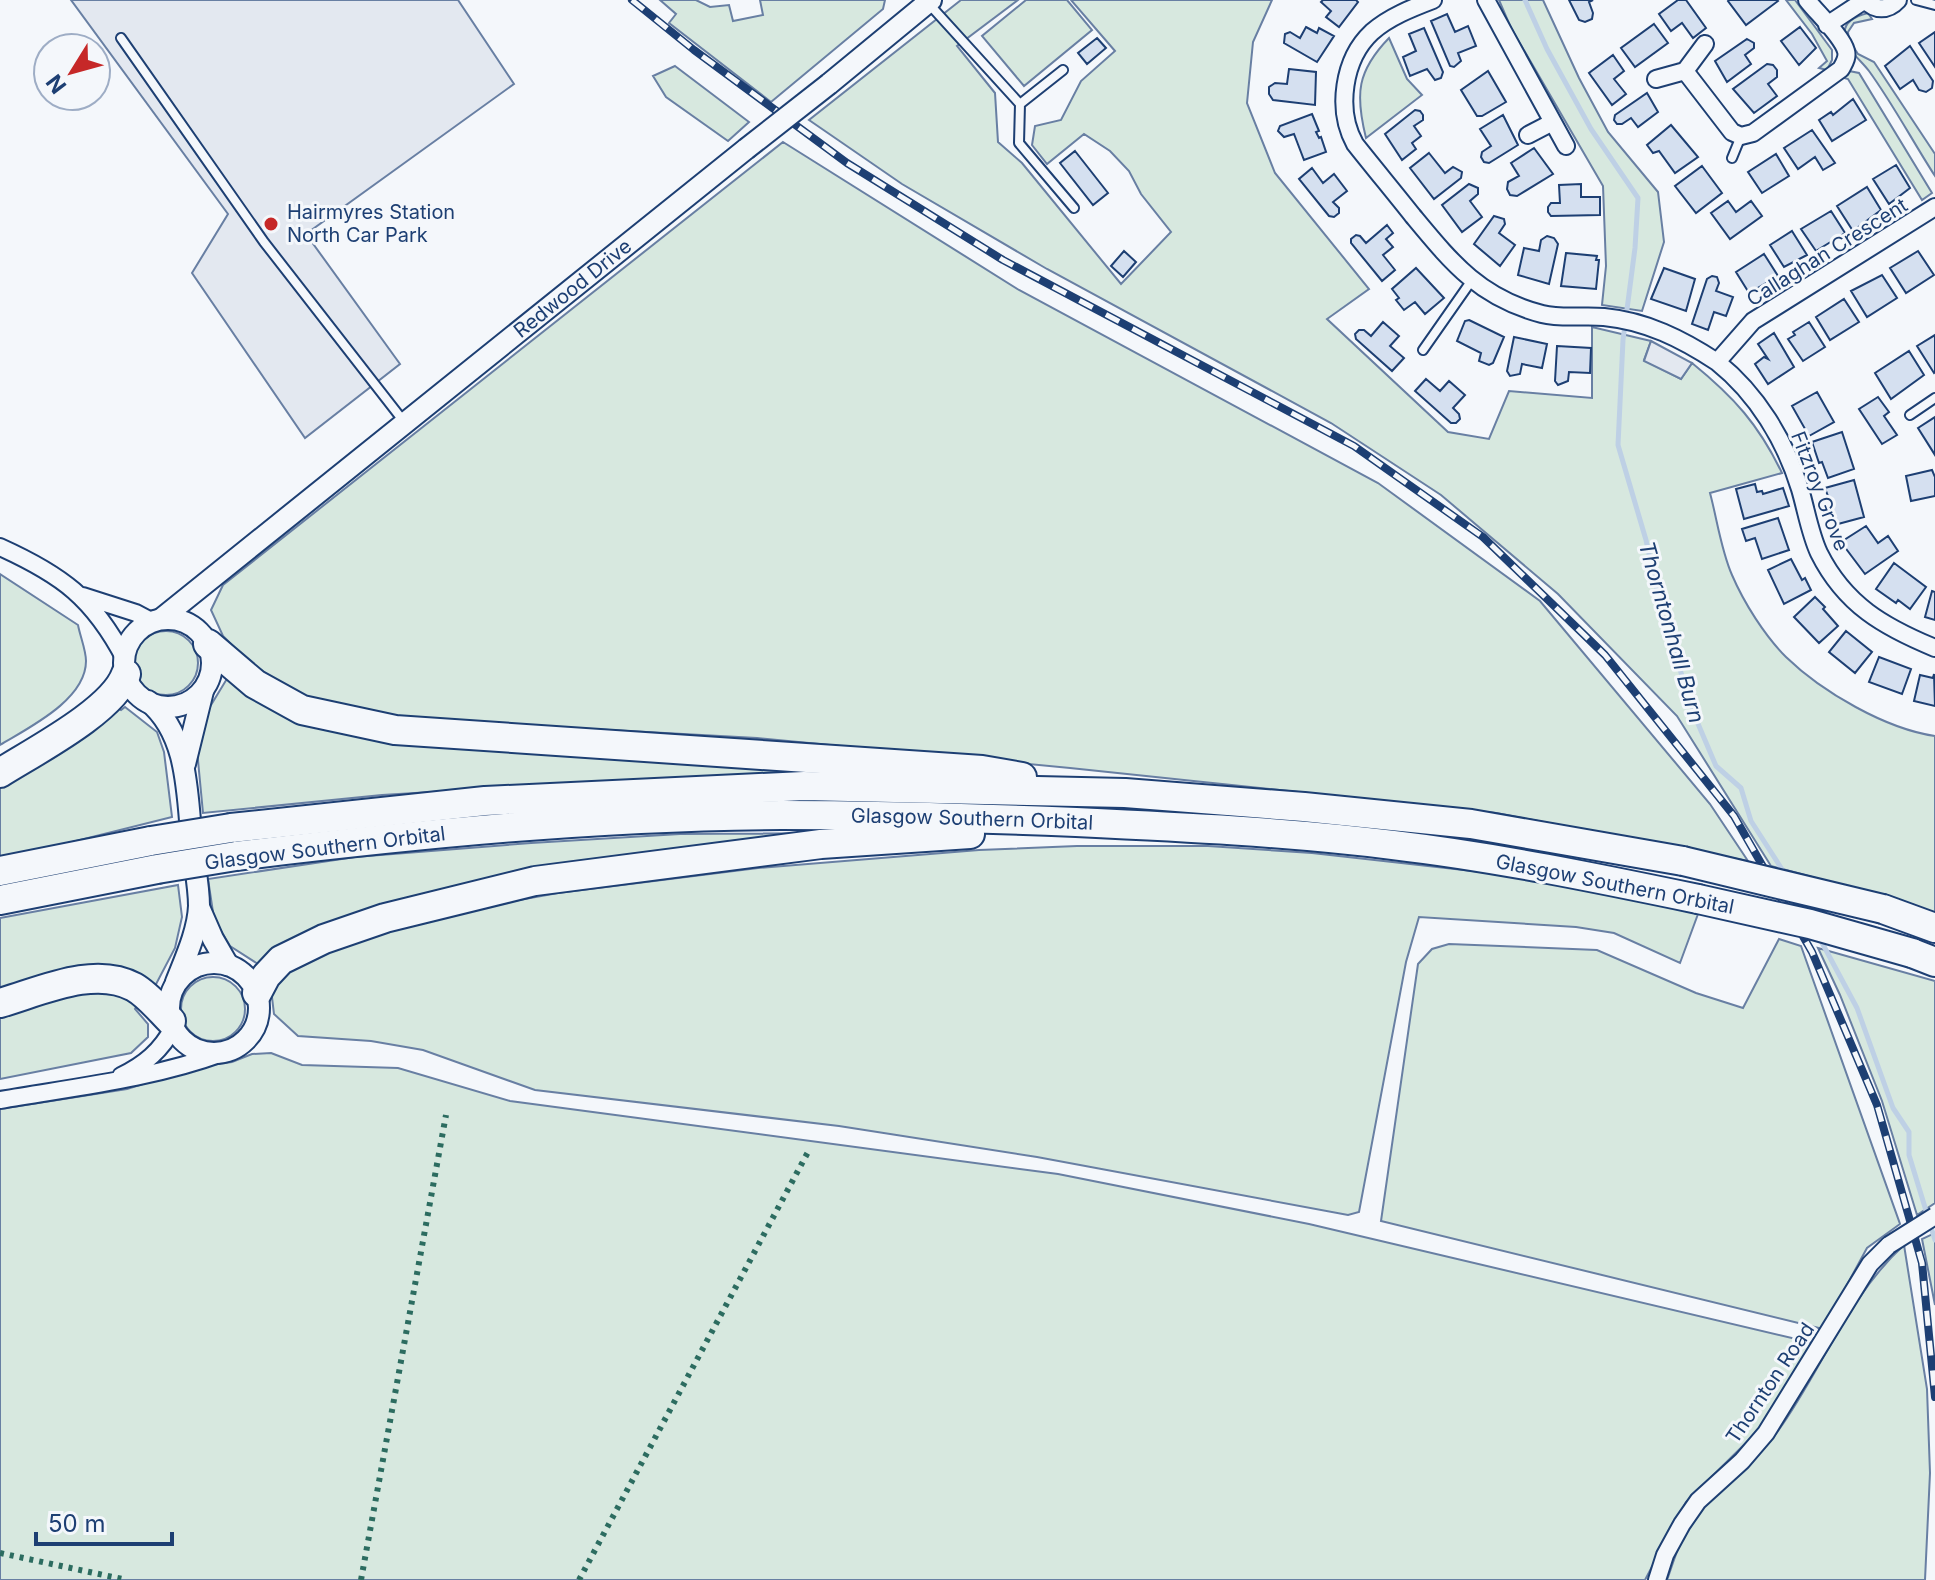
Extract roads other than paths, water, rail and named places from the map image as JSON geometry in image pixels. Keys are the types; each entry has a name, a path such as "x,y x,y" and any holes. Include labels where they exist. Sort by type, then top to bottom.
{"highway":[{"path":"205,639 233,666 280,700 302,710 395,730 982,770 1125,793"},
{"path":"0,773 92,713 119,688 126,667"},
{"name":"Glasgow Southern Orbital","path":"0,871 154,855 485,801 804,786 1125,793 1471,824 1683,861 1883,909 1935,928"},
{"name":"Glasgow Southern Orbital","path":"233,842 358,841 483,830 777,815 945,817 1114,824 1393,845 1579,875 1810,924 1923,957"},
{"path":"257,993 266,976 281,960 324,939 385,918 535,881 821,844 1114,824"},
{"name":"Glasgow Southern Orbital","path":"0,900 154,855"},
{"path":"0,1003 82,980 115,981 131,985 143,993 172,1024"}],"street":[{"path":"1433,0 1386,22 1366,39 1354,58 1347,78 1345,107 1347,126 1355,144 1453,265 1510,303 1543,314 1600,317 1648,327 1690,344 1717,362"},
{"path":"1486,0 1566,146"},
{"path":"1685,71 1732,132 1741,136 1753,133 1841,69 1846,59 1846,51 1807,0"},
{"path":"1827,25 1865,0 1874,7 1885,8 1898,0"},
{"name":"Redwood Drive","path":"157,621 214,579 928,1"},
{"path":"1656,79 1685,71 1705,44"},
{"path":"1528,135 1551,123"},
{"name":"Callaghan Crescent","path":"1717,362 1753,321 1935,207"},
{"name":"Fitzroy Grove","path":"1717,362 1745,390 1783,442 1818,550 1847,594 1885,626 1935,648"},
{"path":"0,547 46,570 82,595 106,624 136,693 159,711 172,731 184,767 199,907 228,965"},
{"path":"184,767 203,691 212,671 205,639 204,598 214,579"},
{"path":"82,595 157,621 177,620 191,625 205,639"},
{"path":"126,667 133,637 157,621"},
{"path":"148,701 161,706 174,706 187,703 203,691"},
{"path":"112,1080 149,1060 166,1042 172,1024 171,996 189,947 199,907"},
{"path":"0,1100 168,1071 222,1053 249,1037 259,1010 257,993 247,976 228,965 214,963 199,965 176,982"},
{"path":"172,1024 184,1042 195,1049 222,1053"},
{"name":"Thornton Road","path":"1657,1580 1665,1555 1698,1501 1742,1461 1766,1433 1870,1264 1889,1245 1935,1216"}],"lane":[{"path":"1916,0 1935,5"},
{"path":"928,1 1020,104 1019,143 1074,208"},
{"path":"121,38 264,242 405,424"},
{"path":"1020,104 1063,70"},
{"path":"1732,158 1741,136"},
{"path":"1423,350 1472,280"},
{"path":"1910,415 1935,398"}],"waterway":[{"name":"Thorntonhall Burn","path":"1525,0 1547,49 1591,129 1638,198 1623,340 1618,445 1646,540 1662,614 1696,719 1716,766 1741,788 1751,821 1785,874"},
{"name":"Thorntonhall Burn","path":"1820,939 1857,1008 1893,1108 1909,1132 1909,1155 1935,1240"}],"railway":[{"path":"632,0 847,163 1003,260 1354,446 1483,537 1605,655 1734,816 1812,952 1877,1105 1922,1263 1935,1397"}],"place":[{"name":"Hairmyres Station North Car Park","path":"271,224"}]}
